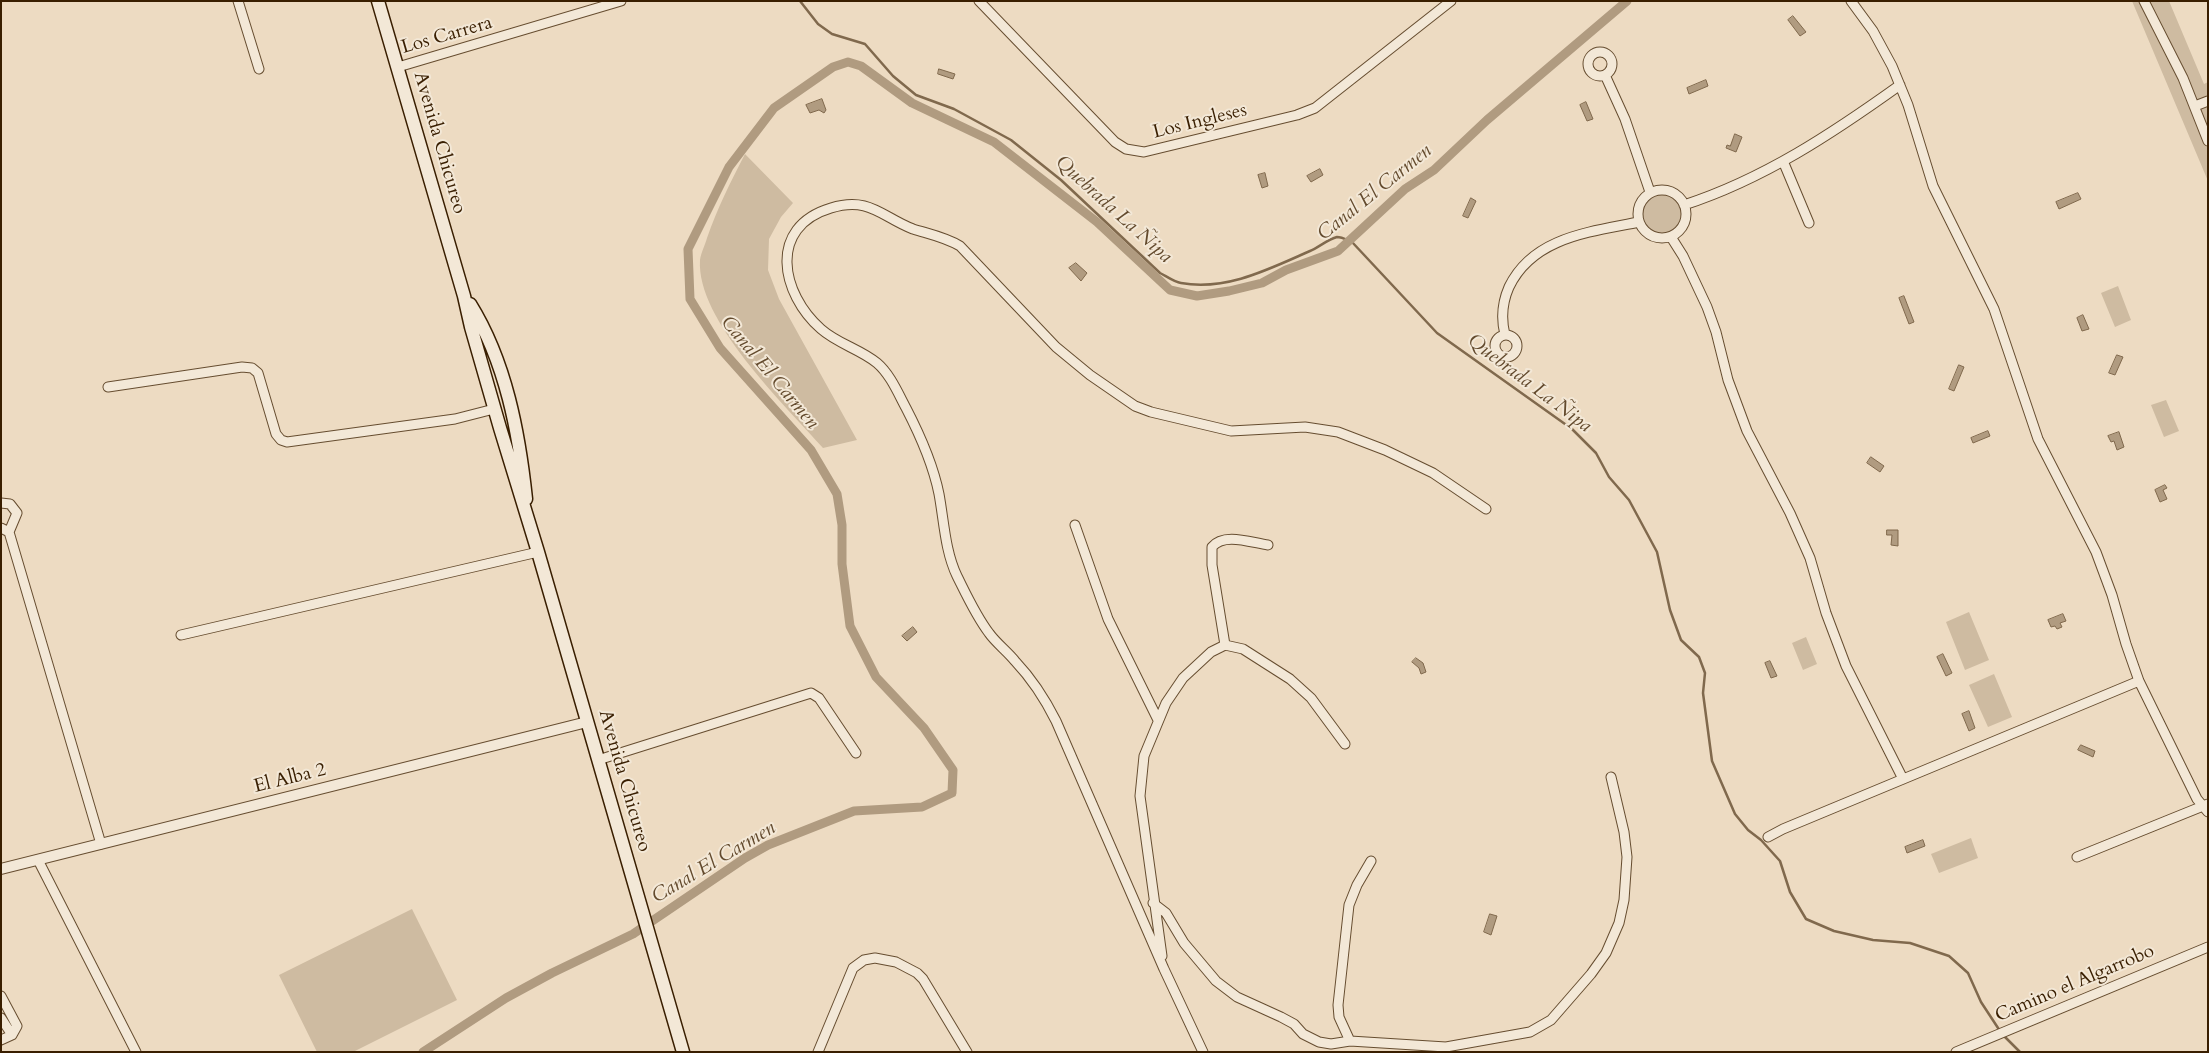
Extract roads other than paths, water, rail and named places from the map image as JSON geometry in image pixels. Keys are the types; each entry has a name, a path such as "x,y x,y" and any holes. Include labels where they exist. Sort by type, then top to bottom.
{"main road":[{"name":"Avenida Chicureo","path":"378,1 464,296 520,499 529,521 683,1052"},
{"name":"Avenida Chicureo","path":"464,296 489,344 514,418 521,455 529,521"}],"street":[{"path":"238,1 259,70"},
{"name":"Los Carrera","path":"398,67 621,1"},
{"name":"Los Ingleses","path":"979,1 1115,142 1126,149 1144,152 1297,115 1315,108 1329,100 1451,1"},
{"path":"1851,1 1880,41 1900,85 1938,200 1994,309 2038,438 2102,568 2140,681 2206,807 2077,857"},
{"path":"2144,1 2195,106 2208,141"},
{"path":"1605,75 1626,119 1650,192"},
{"path":"1684,205 1733,186 1783,161 1830,134 1900,85"},
{"path":"2195,106 2208,101"},
{"path":"1783,161 1809,223"},
{"path":"1667,190 1678,196 1684,205 1686,216 1683,226 1670,237 1660,238 1649,235 1638,222 1639,205 1650,192 1667,190"},
{"path":"1203,1052 1164,969 1056,721 1038,688 988,633 956,574 949,552 938,492 930,462 907,409 886,374 877,363 826,333 798,300 786,271 785,260 791,238 810,218 831,208 854,205 870,207 913,229 943,237 960,246 1056,347 1085,371 1135,406 1151,412 1230,431 1305,427 1338,432 1385,450 1433,473 1486,509"},
{"path":"1505,336 1502,316 1508,290 1518,271 1532,256 1558,240 1638,222"},
{"path":"1670,237 1683,256 1707,306 1716,332 1728,380 1747,431 1790,513 1810,558 1826,613 1846,666 1903,779"},
{"path":"108,387 242,367 252,368 258,373 276,434 281,440 287,442 455,419 494,409"},
{"path":"1,503 10,504 17,513 5,530 101,844"},
{"path":"1075,525 1108,619 1158,720"},
{"path":"1225,645 1212,565 1212,547 1219,540 1228,539 1268,545"},
{"path":"181,635 538,552"},
{"path":"1164,969 1153,903 1140,796 1144,756 1166,703 1183,678 1211,652 1225,645 1244,649 1290,679 1311,698 1345,744"},
{"path":"1768,838 1783,829 2140,681"},
{"path":"598,760 811,693 819,698 856,753"},
{"name":"El Alba 2","path":"1,869 587,722"},
{"path":"1153,903 1166,912 1178,934 1200,964 1216,981 1237,997 1294,1024 1303,1034 1319,1042 1331,1044 1350,1041 1421,1046 1459,1046 1530,1032 1550,1020 1598,964 1611,943 1619,923 1624,900 1627,857 1624,832 1611,777"},
{"path":"38,860 136,1052"},
{"path":"1350,1041 1339,1018 1338,1005 1347,911 1353,892 1371,861"},
{"name":"Camino el Algarrobo","path":"1956,1052 2208,947"},
{"path":"818,1052 850,975 856,964 869,958 896,962 917,973 922,978 967,1052"},
{"path":"1,996 16,1023 16,1029 12,1035 1,1040"},
{"path":"1,1018 12,1035"}],"waterway":[{"name":"Quebrada La Ñipa","path":"800,1 818,24 832,34 865,44 893,76 916,95 954,109 1011,140 1061,180 1160,273 1170,279 1181,283 1198,285 1231,281 1279,265 1313,250 1334,238 1344,239 1352,242 1437,333 1572,429 1596,453 1609,477 1629,500 1657,552 1670,610 1681,640 1699,657 1705,673 1703,693 1712,761 1735,814 1748,830 1761,840 1780,861 1790,892 1806,919 1834,931 1873,940 1910,943 1949,956 1968,973 1981,1002 2000,1031"},
{"name":"Canal El Carmen","path":"423,1052 506,998 552,973 633,934 745,858 768,845 854,811 922,807 952,793 953,770 924,728 876,677 850,626 842,564 842,525 837,494 811,450 720,348 690,299 688,249 729,167 774,108 833,67 848,62 861,66 912,103 994,142 1097,222 1170,290 1197,296 1262,283 1286,270 1338,251 1405,189 1434,170 1487,120 1627,1"},
{"name":"Quebrada La Ñipa","path":"2003,1035 2020,1052"}]}
